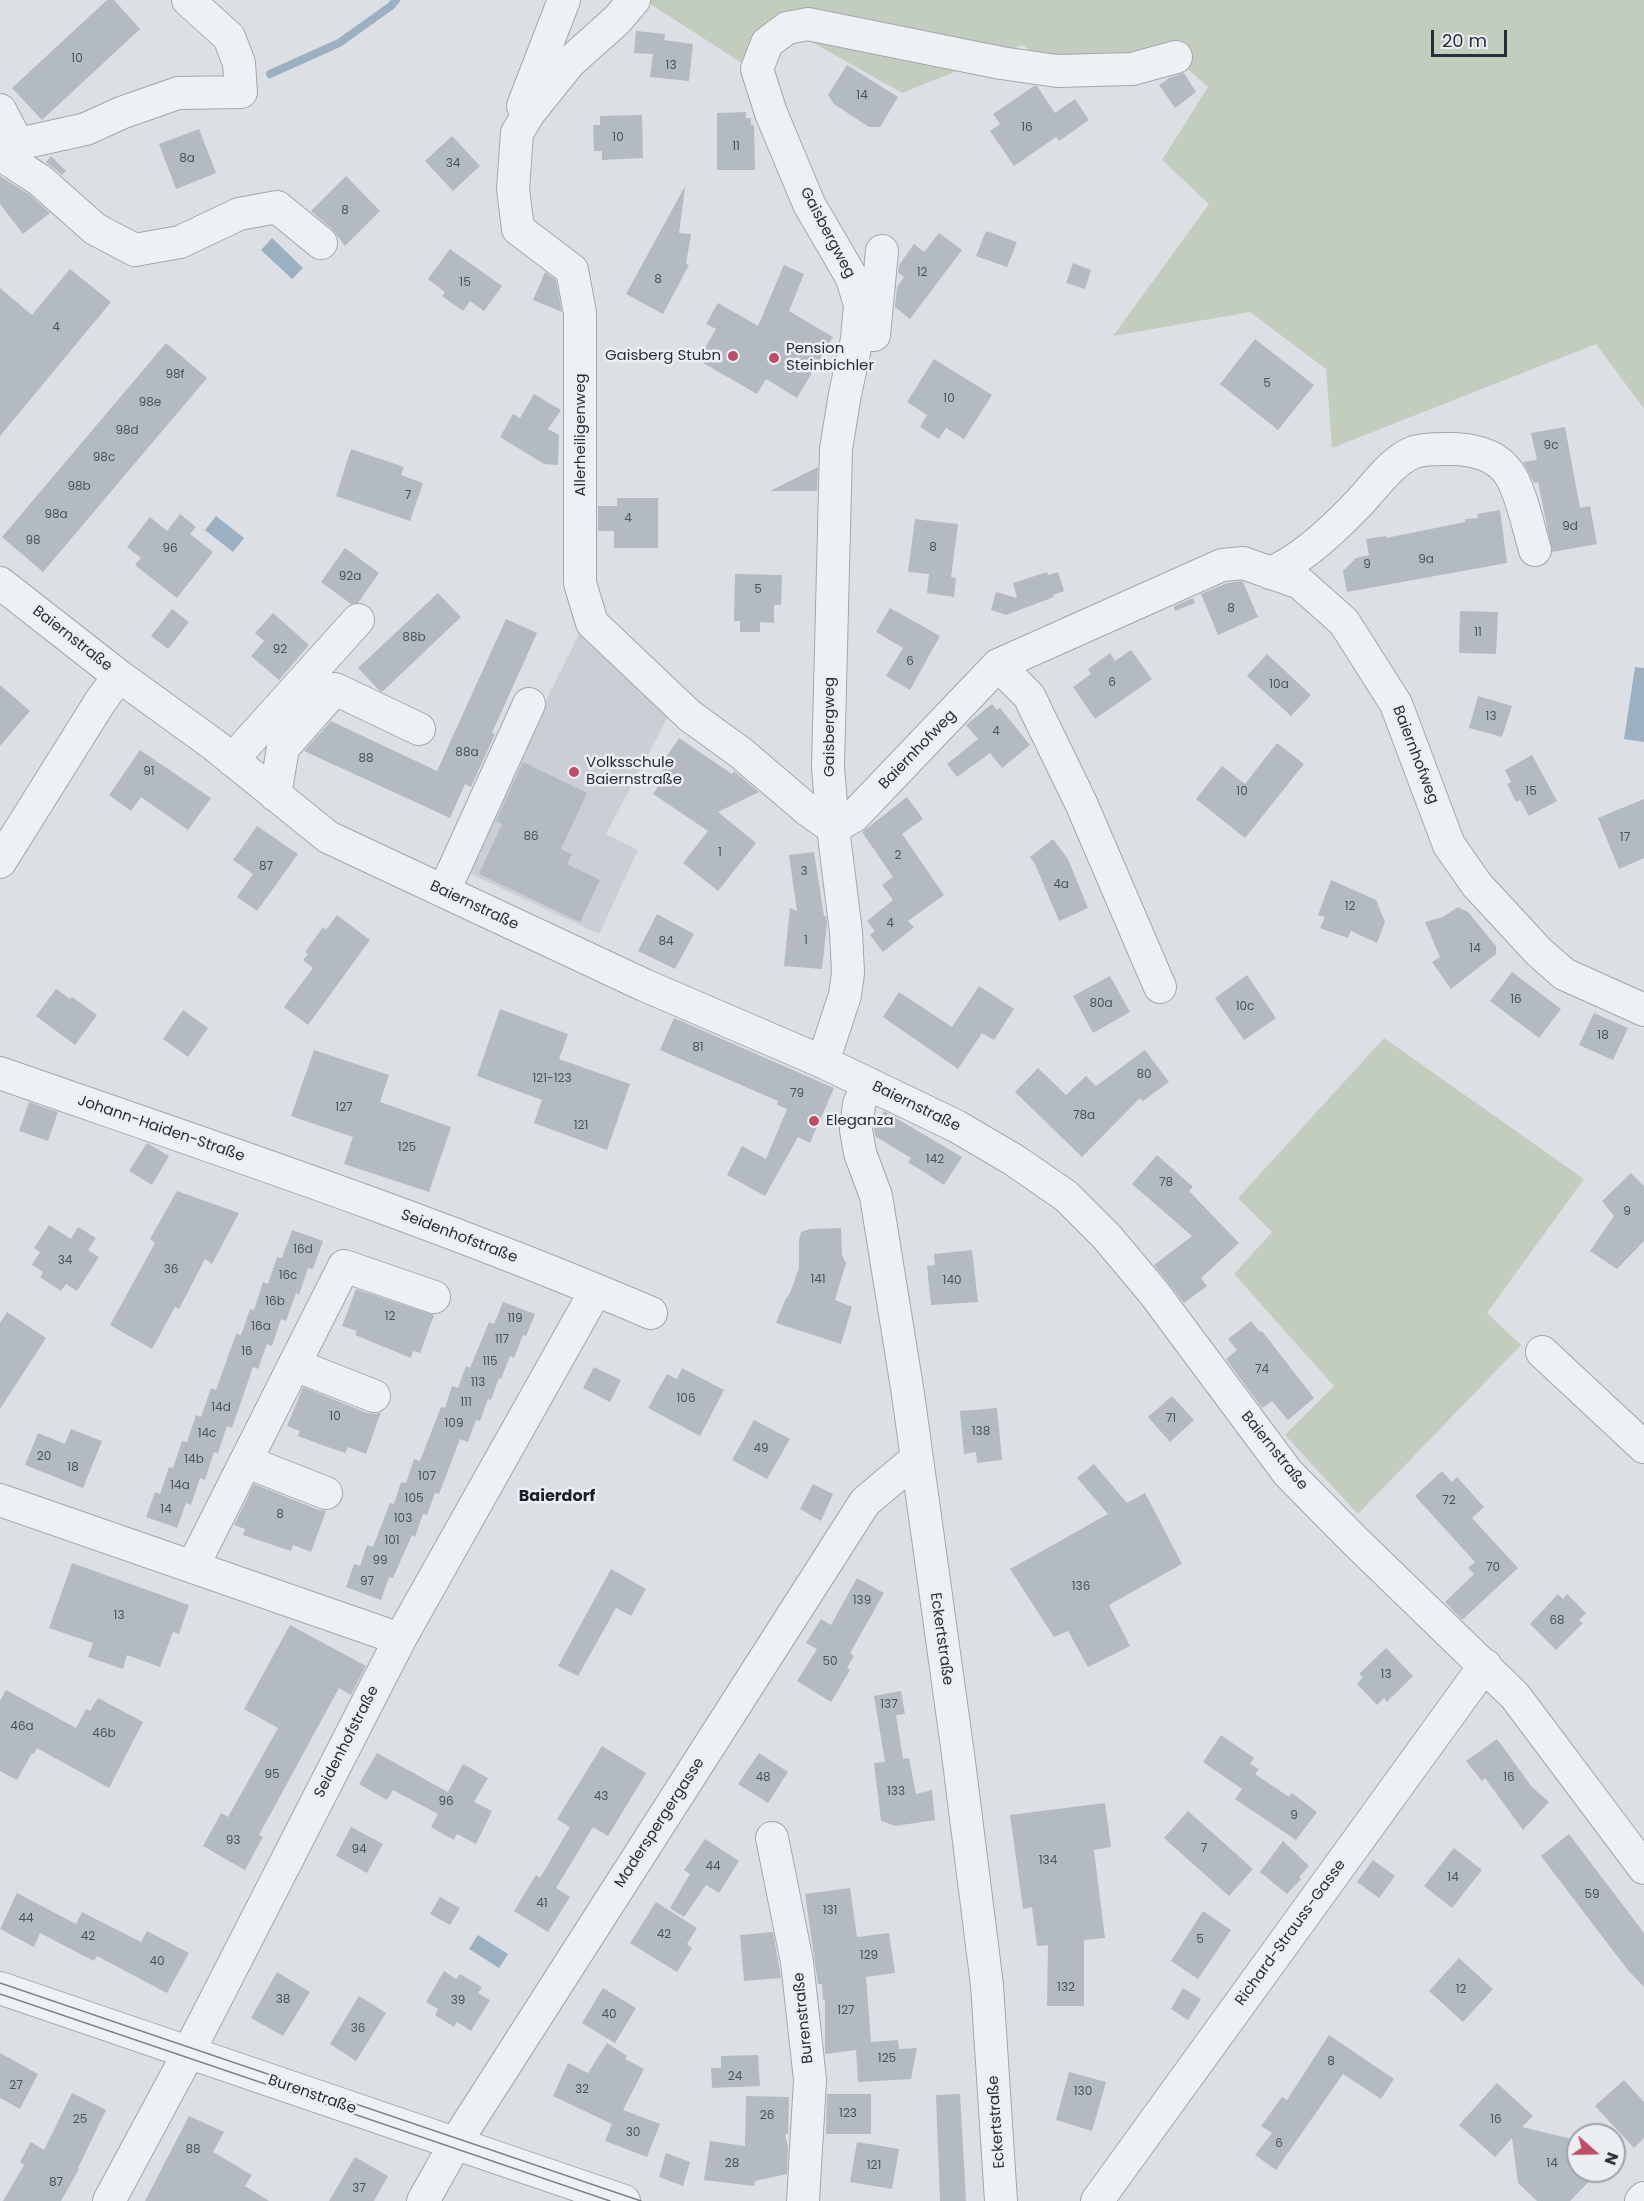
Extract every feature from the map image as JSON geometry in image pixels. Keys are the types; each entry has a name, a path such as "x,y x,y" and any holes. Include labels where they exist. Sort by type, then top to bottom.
{"street":[{"path":"6,150 86,129 178,93 241,92 239,63 229,36 188,0"},
{"path":"522,125 522,108 564,0"},
{"name":"Allerheiligenweg","path":"634,0 617,20 570,62 517,133 513,189 518,229 572,270 580,313 580,583 592,622 690,716 741,753 809,811 833,828"},
{"name":"Gaisbergweg","path":"823,1062 845,996 848,973 846,932 828,767 836,449 857,339 860,305 852,278 809,204 771,113 757,69 767,43 787,28 808,24 989,61 1057,71 1132,69 1176,57"},
{"path":"0,110 6,150 95,230 135,250 180,242 239,214 277,207 321,243"},
{"path":"845,394 853,392 861,380 872,350 878,309 882,251"},
{"path":"1270,573 1299,558 1356,507 1402,459 1423,450 1475,451 1508,471 1514,482 1535,550"},
{"name":"Baiernhofweg","path":"833,828 855,816 998,665 1222,565 1243,563 1300,583 1344,622 1396,704 1449,845 1477,885 1539,952 1564,974 1644,1010"},
{"name":"Baiernstraße","path":"0,583 232,760 328,837 644,985 823,1062 956,1126 1014,1160 1066,1196 1107,1237 1155,1293 1288,1473 1515,1696 1643,1864"},
{"path":"232,760 358,620"},
{"path":"998,665 1029,696 1081,803 1160,987"},
{"path":"0,862 93,712 119,676"},
{"path":"275,795 284,748 335,689 419,729"},
{"path":"444,891 529,704"},
{"name":"Johann-Haiden-Straße","path":"0,1073 321,1184"},
{"name":"Eckertstraße","path":"868,1084 859,1104 856,1130 860,1153 876,1197 908,1394 958,1754 987,1985 1001,2201"},
{"name":"Seidenhofstraße","path":"321,1184 651,1313"},
{"path":"193,1566 344,1266 434,1297"},
{"name":"Seidenhofstraße","path":"109,2201 400,1639 597,1290"},
{"path":"1542,1352 1644,1448"},
{"path":"295,1365 374,1396"},
{"name":"Maderspergergasse","path":"423,2201 456,2144 866,1502 916,1459"},
{"path":"247,1462 326,1493"},
{"path":"0,1500 400,1639"},
{"name":"Richard-Strauss-Gasse","path":"1097,2201 1485,1665"},
{"name":"Burenstraße","path":"772,1838 797,1962 810,2080 803,2201"},
{"name":"Burenstraße","path":"0,1989 624,2201"}],"shaded area":[{"name":"Volksschule Baiernstraße","path":"580,632 671,711 606,834 638,850 599,934 462,870"}],"green space":[{"path":"648,0 1644,0 1644,409 1596,344 1332,448 1326,369 1250,312 1113,336 1209,204 1162,160 1208,87 1182,64 1078,81 1022,45 902,93 794,32 745,65 647,2"},
{"path":"1384,1038 1584,1179 1487,1313 1521,1345 1358,1514 1285,1435 1334,1386 1234,1274 1272,1232 1238,1198"}],"water":[{"path":"272,238 303,268 292,279 261,250"},
{"path":"216,516 244,538 233,552 205,530"},
{"path":"1635,667 1644,668 1644,742 1624,739"},
{"path":"478,1935 508,1954 499,1968 469,1949"}],"building":[{"path":"107,0 114,0 140,29 42,120 12,88"},
{"path":"636,31 665,34 664,40 693,44 689,81 650,77 653,54 634,53"},
{"path":"847,65 898,97 880,127 869,127 834,104 828,95"},
{"path":"1184,73 1196,92 1175,108 1159,85 1169,78"},
{"path":"1037,86 1055,113 1075,99 1089,120 1059,141 1056,137 1014,166 990,131 1000,124 993,114"},
{"path":"746,112 746,118 751,118 751,125 754,125 755,170 717,170 717,113"},
{"path":"642,115 643,158 602,160 602,151 594,151 593,125 600,125 600,116"},
{"path":"199,129 216,173 176,189 159,144"},
{"path":"452,136 480,166 453,191 425,161"},
{"path":"51,156 66,171 62,175 46,162"},
{"path":"0,176 30,195 50,213 23,234 0,204"},
{"path":"346,176 380,211 345,246 332,229 311,211"},
{"path":"684,188 679,233 691,234 686,264 689,265 663,314 626,294"},
{"path":"986,231 1017,242 1007,267 976,256"},
{"path":"939,233 962,250 910,319 895,307 897,287 904,277 898,272 899,265 914,244 924,252"},
{"path":"450,249 502,286 484,311 470,301 463,311 442,296 445,292 428,279"},
{"path":"1073,263 1091,270 1085,289 1066,283"},
{"path":"784,265 804,274 789,311 833,337 797,398 766,379 757,394 698,360 716,329 706,324 718,303 758,326"},
{"path":"70,269 111,302 0,436 0,288 32,315"},
{"path":"545,272 556,280 562,312 533,300"},
{"path":"1255,339 1314,385 1278,430 1220,384"},
{"path":"166,343 207,378 43,572 2,537"},
{"path":"934,359 992,395 964,439 946,428 939,439 920,427 927,415 907,402"},
{"path":"534,394 561,410 548,429 559,435 558,465 544,464 500,437 513,414 520,418"},
{"path":"1565,427 1580,508 1590,506 1597,544 1552,552 1538,482 1534,483 1523,462 1537,460 1531,433"},
{"path":"351,449 404,467 401,475 423,483 410,521 336,496"},
{"path":"818,467 817,491 770,491"},
{"path":"617,498 658,498 658,548 614,548 614,531 598,531 598,506 617,506"},
{"path":"1500,510 1507,563 1347,592 1343,571 1356,558 1369,555 1366,539 1386,536 1386,538 1465,522 1465,519 1478,518 1477,514"},
{"path":"180,514 196,527 190,534 213,552 177,598 135,565 141,558 127,547 150,517 167,531"},
{"path":"915,519 958,524 951,577 956,578 954,597 927,593 929,574 908,572"},
{"path":"345,548 379,573 358,603 351,604 321,582"},
{"path":"1047,572 1048,575 1058,572 1064,591 1006,615 991,610 996,592 1017,598 1013,583"},
{"path":"735,574 782,575 781,605 774,605 774,623 760,622 760,632 740,632 740,621 734,621"},
{"path":"1241,581 1258,617 1218,635 1201,594 1227,583"},
{"path":"438,593 461,617 382,692 358,668"},
{"path":"1193,598 1195,603 1175,611 1174,606"},
{"path":"890,608 940,636 910,690 886,676 903,648 876,632"},
{"path":"172,609 189,622 168,649 151,636"},
{"path":"1460,611 1498,612 1496,654 1459,653"},
{"path":"273,613 309,645 279,680 251,656 264,641 255,633"},
{"path":"506,619 537,633 492,733 495,734 471,787 465,784 450,818 304,751 331,721 437,771"},
{"path":"1131,650 1152,679 1095,719 1073,687 1091,674 1088,669 1110,653 1115,661"},
{"path":"1267,654 1311,695 1291,716 1247,676"},
{"path":"0,685 30,711 0,746"},
{"path":"1478,696 1512,706 1502,737 1469,728"},
{"path":"992,704 997,710 1000,708 1030,745 1002,768 990,753 957,777 947,764 978,739 966,725"},
{"path":"679,738 732,774 734,771 759,792 718,812 756,843 718,891 683,863 708,831 653,794 667,773 659,768"},
{"path":"1277,743 1304,764 1245,838 1196,799 1222,766 1245,784"},
{"path":"140,750 211,798 188,830 141,797 131,811 109,795"},
{"path":"1532,755 1557,801 1529,816 1520,800 1516,802 1507,784 1511,782 1505,770"},
{"path":"523,762 587,793 561,849 572,854 567,864 600,880 580,922 479,874 502,824 496,821"},
{"path":"907,797 923,819 902,834 944,895 908,921 914,927 883,952 870,935 875,931 867,921 893,900 882,885 893,877 862,832"},
{"path":"1644,799 1644,858 1619,869 1598,818"},
{"path":"257,826 298,854 257,911 237,897 253,874 233,860"},
{"path":"1053,839 1068,859 1088,908 1059,921 1030,857"},
{"path":"814,852 827,923 822,969 784,966 790,908 797,911 789,855"},
{"path":"1331,880 1376,900 1385,922 1377,943 1351,931 1348,938 1320,928 1325,917 1318,915"},
{"path":"1458,907 1468,912 1496,946 1496,954 1451,989 1432,962 1440,957 1425,922 1443,917"},
{"path":"657,914 694,934 675,969 638,951"},
{"path":"337,915 370,940 308,1025 284,1007 313,968 303,960 308,954 305,952 323,927 326,930"},
{"path":"1512,972 1561,1009 1539,1038 1490,1001"},
{"path":"1247,975 1276,1018 1244,1040 1215,998"},
{"path":"1110,976 1130,1012 1093,1033 1073,996"},
{"path":"979,986 1014,1009 994,1040 982,1033 958,1069 883,1017 899,992 952,1027"},
{"path":"56,989 70,999 72,997 97,1015 75,1045 36,1016"},
{"path":"500,1009 568,1034 559,1059 630,1084 607,1150 534,1123 542,1100 477,1076"},
{"path":"183,1010 208,1028 188,1057 163,1039"},
{"path":"1594,1013 1628,1028 1613,1060 1579,1045"},
{"path":"674,1018 834,1088 810,1143 798,1137 765,1196 727,1175 742,1146 766,1159 787,1109 777,1105 778,1101 660,1050"},
{"path":"314,1050 389,1075 380,1102 451,1127 429,1192 344,1164 353,1137 291,1116"},
{"path":"1145,1050 1169,1082 1143,1101 1140,1098 1082,1157 1015,1092 1038,1068 1066,1095 1086,1076 1096,1086"},
{"path":"29,1102 58,1112 48,1141 19,1131"},
{"path":"884,1111 962,1157 944,1185 908,1162 911,1158 875,1136 874,1128"},
{"path":"147,1143 169,1156 152,1185 129,1171"},
{"path":"1157,1155 1193,1187 1189,1191 1239,1243 1201,1278 1207,1286 1184,1303 1154,1265 1192,1236 1132,1184"},
{"path":"1631,1173 1644,1186 1644,1241 1617,1269 1590,1251 1614,1216 1602,1201"},
{"path":"177,1191 239,1213 212,1264 205,1259 179,1309 175,1307 152,1349 110,1325 155,1243 150,1239"},
{"path":"49,1225 71,1239 78,1227 96,1238 88,1250 99,1257 77,1291 66,1284 61,1291 40,1277 43,1272 32,1265 40,1252 34,1248"},
{"path":"841,1228 842,1255 846,1263 835,1300 852,1307 841,1344 776,1323 799,1268 801,1232 810,1229"},
{"path":"292,1230 323,1241 313,1269 308,1268 299,1295 296,1293 286,1321 281,1319 272,1346 267,1344 258,1369 253,1367 232,1428 227,1426 218,1453 214,1452 205,1480 200,1478 191,1505 186,1503 177,1528 146,1517 155,1492 160,1494 169,1467 173,1468 182,1441 187,1442 196,1415 201,1417 211,1388 216,1390 236,1334 241,1335 250,1309 254,1310 263,1282 268,1284 277,1257 282,1258"},
{"path":"972,1250 978,1302 931,1305 927,1266 935,1265 934,1254"},
{"path":"356,1289 434,1315 420,1353 413,1351 411,1358 355,1335 357,1331 342,1326"},
{"path":"503,1302 535,1314 514,1358 510,1356 491,1400 488,1399 480,1421 476,1420 468,1442 460,1439 439,1494 435,1493 427,1515 423,1514 415,1537 412,1535 393,1578 389,1577 381,1600 346,1587 354,1564 360,1566 367,1545 373,1547 390,1503 394,1504 401,1482 406,1483 414,1459 420,1461 441,1407 445,1408 452,1386 458,1388 466,1366 470,1368 489,1322 494,1324"},
{"path":"7,1312 46,1338 0,1409 0,1323"},
{"path":"1251,1321 1260,1332 1262,1331 1314,1398 1288,1420 1272,1401 1262,1408 1226,1359 1237,1350 1228,1339"},
{"path":"594,1367 621,1380 610,1402 583,1388"},
{"path":"682,1368 724,1390 700,1436 648,1408 667,1374 677,1379"},
{"path":"303,1387 367,1413 381,1412 366,1454 348,1447 345,1453 319,1444 298,1436 300,1431 287,1426"},
{"path":"1172,1396 1194,1420 1170,1442 1148,1417"},
{"path":"997,1408 1002,1460 977,1463 976,1452 964,1454 960,1411"},
{"path":"754,1420 790,1439 767,1479 732,1460"},
{"path":"71,1429 102,1441 83,1488 25,1465 38,1433 65,1444"},
{"path":"1094,1464 1127,1503 1145,1493 1182,1564 1109,1605 1130,1646 1088,1667 1068,1631 1054,1637 1010,1569 1108,1514 1077,1478"},
{"path":"1442,1471 1452,1482 1457,1477 1484,1507 1472,1518 1518,1568 1462,1620 1445,1602 1474,1574 1468,1568 1475,1562 1415,1496"},
{"path":"254,1484 326,1511 311,1552 293,1545 291,1551 243,1535 245,1529 234,1525"},
{"path":"813,1484 833,1494 821,1521 800,1509"},
{"path":"72,1563 189,1605 179,1634 173,1632 160,1667 127,1655 123,1669 88,1657 93,1643 49,1628"},
{"path":"611,1569 646,1589 631,1616 616,1608 578,1676 558,1666"},
{"path":"857,1578 884,1593 850,1653 854,1656 847,1668 850,1670 831,1702 797,1681 817,1649 806,1643 821,1619 831,1625"},
{"path":"1558,1594 1563,1599 1567,1594 1586,1613 1579,1620 1583,1623 1556,1650 1530,1624"},
{"path":"290,1625 366,1666 351,1695 339,1688 259,1835 263,1837 245,1870 203,1846 221,1813 228,1817 278,1728 244,1709"},
{"path":"1386,1648 1413,1676 1387,1702 1384,1698 1377,1705 1357,1684 1363,1677 1359,1674"},
{"path":"6,1690 76,1728 86,1709 90,1711 98,1698 143,1722 109,1788 37,1748 17,1780 0,1771 0,1701"},
{"path":"901,1691 905,1714 896,1715 903,1759 909,1758 916,1794 932,1790 935,1820 895,1826 881,1821 874,1763 885,1762 874,1696"},
{"path":"1221,1735 1254,1758 1250,1764 1259,1769 1255,1774 1289,1797 1292,1793 1317,1812 1296,1840 1235,1799 1242,1789 1203,1762"},
{"path":"1497,1739 1532,1787 1549,1802 1523,1830 1485,1778 1482,1781 1466,1761"},
{"path":"602,1746 646,1773 608,1836 593,1827 556,1888 570,1897 548,1932 514,1911 536,1875 540,1878 570,1827 557,1819"},
{"path":"377,1753 448,1792 463,1764 488,1778 474,1802 492,1811 476,1844 457,1834 454,1840 431,1827 438,1814 393,1790 387,1800 359,1784"},
{"path":"759,1753 788,1772 768,1803 738,1784"},
{"path":"1105,1803 1111,1847 1094,1850 1105,1938 1084,1940 1084,2006 1047,2006 1048,1945 1037,1946 1032,1907 1023,1909 1010,1815"},
{"path":"1188,1811 1253,1869 1229,1896 1164,1838"},
{"path":"351,1827 383,1844 367,1873 336,1856"},
{"path":"1569,1834 1644,1933 1644,1987 1627,1969 1541,1856"},
{"path":"705,1839 739,1861 719,1893 706,1885 684,1917 670,1908 690,1874 684,1870"},
{"path":"1283,1841 1309,1866 1287,1894 1260,1872"},
{"path":"1454,1848 1482,1870 1452,1908 1424,1886"},
{"path":"1373,1860 1395,1876 1379,1898 1357,1882"},
{"path":"850,1888 857,1937 889,1933 895,1973 866,1977 871,2042 898,2040 899,2049 917,2048 911,2079 858,2082 856,2050 825,2054 825,2000 823,2000 822,1984 818,1984 805,1894"},
{"path":"17,1893 76,1924 82,1912 141,1942 147,1931 189,1953 167,1993 97,1956 94,1961 40,1933 34,1947 0,1929"},
{"path":"440,1897 460,1908 450,1925 430,1914"},
{"path":"656,1902 697,1928 687,1944 692,1948 677,1972 630,1943"},
{"path":"1203,1911 1231,1930 1198,1979 1171,1961"},
{"path":"773,1932 781,1978 744,1981 740,1935"},
{"path":"1459,1958 1493,1989 1463,2022 1429,1991"},
{"path":"444,1971 456,1979 460,1974 482,1987 478,1993 490,2000 471,2031 457,2022 454,2027 435,2015 438,2009 426,2002"},
{"path":"277,1972 310,1992 283,2036 251,2018"},
{"path":"603,1988 636,2008 615,2043 582,2023"},
{"path":"1183,1988 1201,1999 1188,2020 1171,2009"},
{"path":"359,1996 386,2013 356,2061 330,2044"},
{"path":"1329,2035 1394,2079 1381,2099 1343,2074 1276,2170 1255,2155 1272,2133 1261,2126 1282,2097 1287,2100"},
{"path":"607,2043 627,2056 625,2059 644,2069 623,2110 660,2124 647,2157 605,2141 612,2124 553,2096 568,2063 588,2073"},
{"path":"0,2053 38,2074 20,2109 0,2098"},
{"path":"758,2055 760,2086 712,2088 711,2068 721,2068 721,2056"},
{"path":"1069,2072 1106,2082 1092,2131 1056,2120"},
{"path":"1624,2080 1644,2102 1644,2138 1634,2148 1626,2139 1626,2123 1611,2123 1595,2106"},
{"path":"1497,2083 1533,2116 1522,2127 1566,2138 1566,2183 1587,2183 1570,2201 1537,2201 1518,2183 1512,2138 1495,2157 1459,2125"},
{"path":"72,2093 106,2110 79,2169 61,2201 3,2201 24,2165 20,2162 31,2142 44,2150"},
{"path":"827,2094 871,2094 871,2134 826,2134"},
{"path":"960,2094 966,2201 940,2201 936,2095"},
{"path":"746,2096 789,2097 788,2134 785,2134 788,2148 787,2174 755,2181 754,2186 704,2180 710,2141 745,2146"},
{"path":"189,2116 224,2132 213,2152 252,2175 245,2186 269,2201 145,2201"},
{"path":"857,2142 899,2149 892,2189 850,2182"},
{"path":"666,2153 690,2162 683,2186 659,2177"},
{"path":"355,2157 388,2176 374,2201 329,2201"}],"waterway":[{"path":"270,74 339,43 396,0"}],"tram line":[{"path":"0,1983 641,2201"},
{"path":"0,1994 610,2201"}],"place":[{"name":"Gaisberg Stubn","path":"733,356"},
{"name":"Pension Steinbichler","path":"774,358"},
{"name":"Volksschule Baiernstraße","path":"574,772"},
{"name":"Eleganza","path":"814,1121"}],"district":[{"name":"Baierdorf","path":"557,1497"}]}
